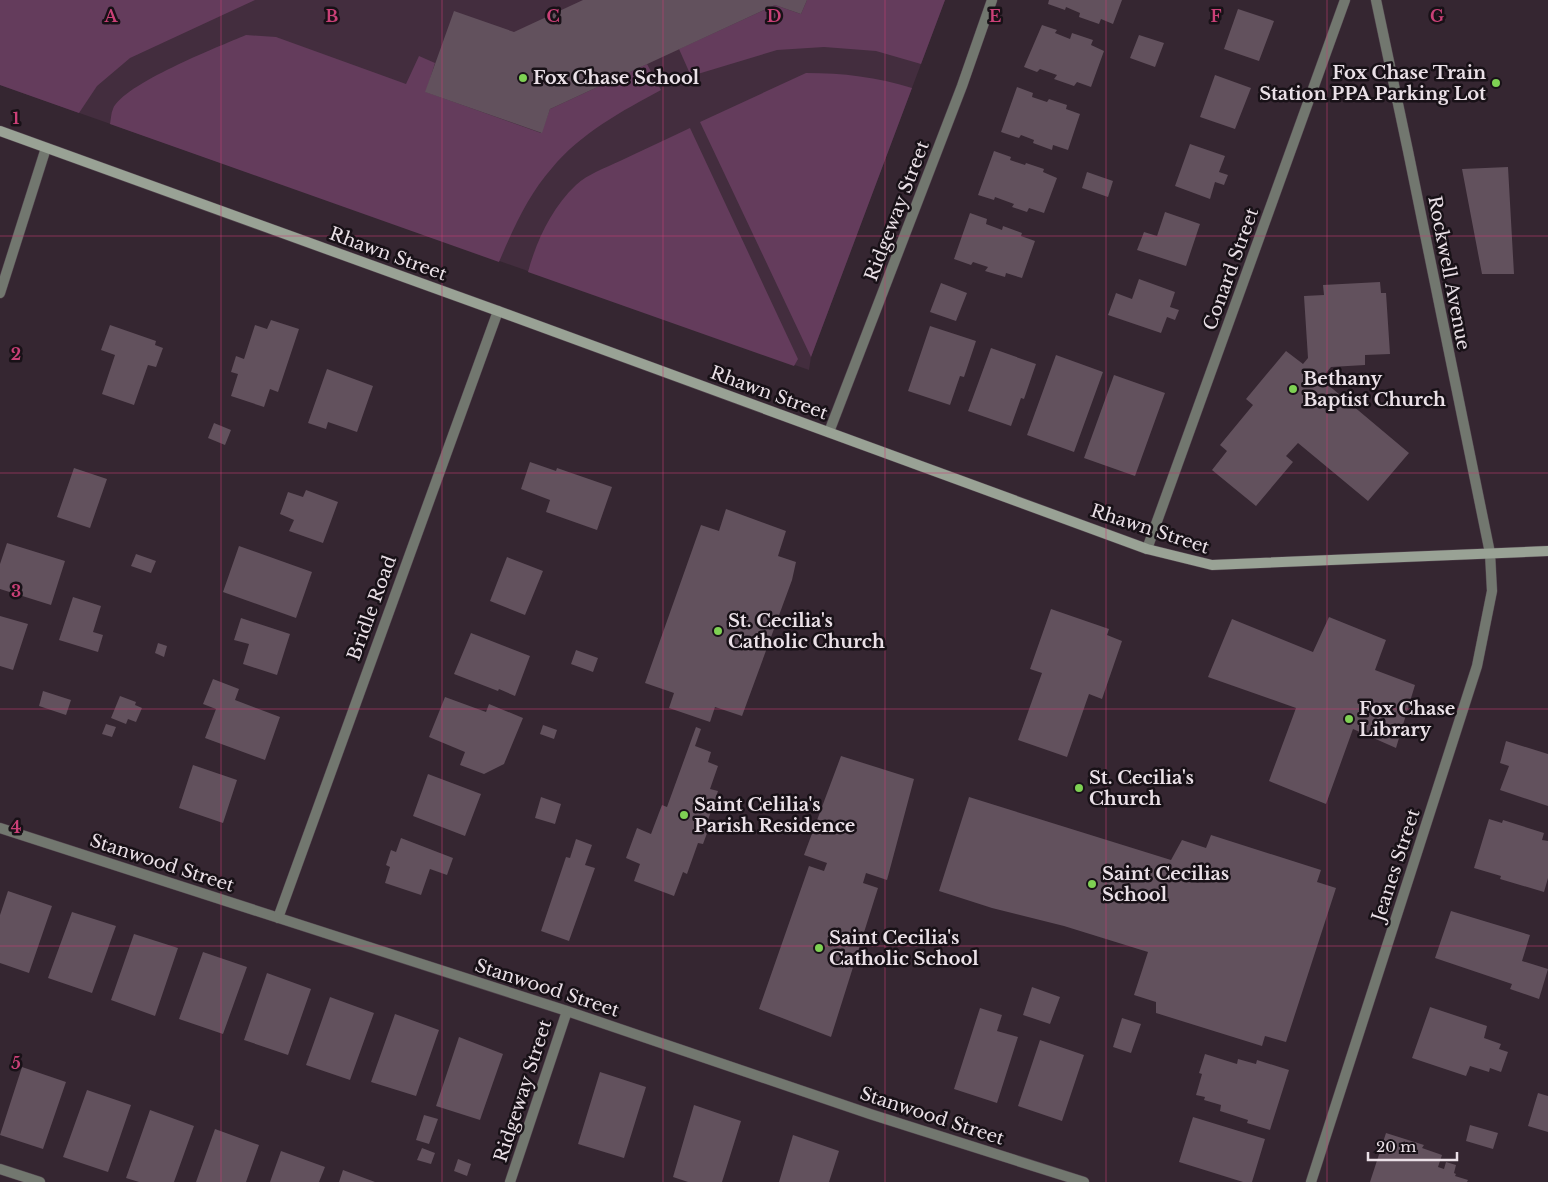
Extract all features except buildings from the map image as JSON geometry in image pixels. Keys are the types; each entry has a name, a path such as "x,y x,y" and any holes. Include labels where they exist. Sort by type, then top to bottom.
{"main road":[{"name":"Rhawn Street","path":"0,132 498,311 1147,548 1212,565 1548,551"}],"street":[{"name":"Ridgeway Street","path":"829,432 962,86 992,0"},
{"name":"Conard Street","path":"1147,548 1345,0"},
{"name":"Rockwell Avenue","path":"1376,0 1490,553"},
{"path":"0,293 46,148"},
{"name":"Bridle Road","path":"278,918 498,311"},
{"name":"Jeanes Street","path":"1311,1182 1477,666 1492,591 1490,553"},
{"name":"Stanwood Street","path":"0,828 567,1011 861,1111 1084,1182"},
{"name":"Ridgeway Street","path":"510,1182 567,1011"},
{"path":"0,1169 40,1182"}],"shaded area":[{"path":"0,0 945,0 811,357 809,370 0,85"},
{"path":"0,0 255,0 130,58 97,86 79,113 0,85"},
{"path":"807,0 945,0 921,64 876,51 824,47 777,50 691,76 679,49 775,5 801,14"},
{"path":"246,35 276,37 406,84 419,56 435,63 426,92 541,133 550,109 647,64 661,90 589,133 563,155 543,178 528,201 499,262 110,124 113,109 120,99 134,89 173,67"},
{"path":"806,73 860,76 912,88 811,357 700,122"},
{"path":"690,128 798,359 794,366 528,272 540,237 552,214 576,185 597,172"}],"place":[{"name":"Fox Chase School","path":"523,78"},
{"name":"Fox Chase Train Station PPA Parking Lot","path":"1496,83"},
{"name":"Bethany Baptist Church","path":"1293,389"},
{"name":"St. Cecilia's Catholic Church","path":"718,631"},
{"name":"Fox Chase Library","path":"1349,719"},
{"name":"St. Cecilia's Church","path":"1079,788"},
{"name":"Saint Celilia's Parish Residence","path":"684,815"},
{"name":"Saint Cecilias School","path":"1092,884"},
{"name":"Saint Cecilia's Catholic School","path":"819,948"}]}
